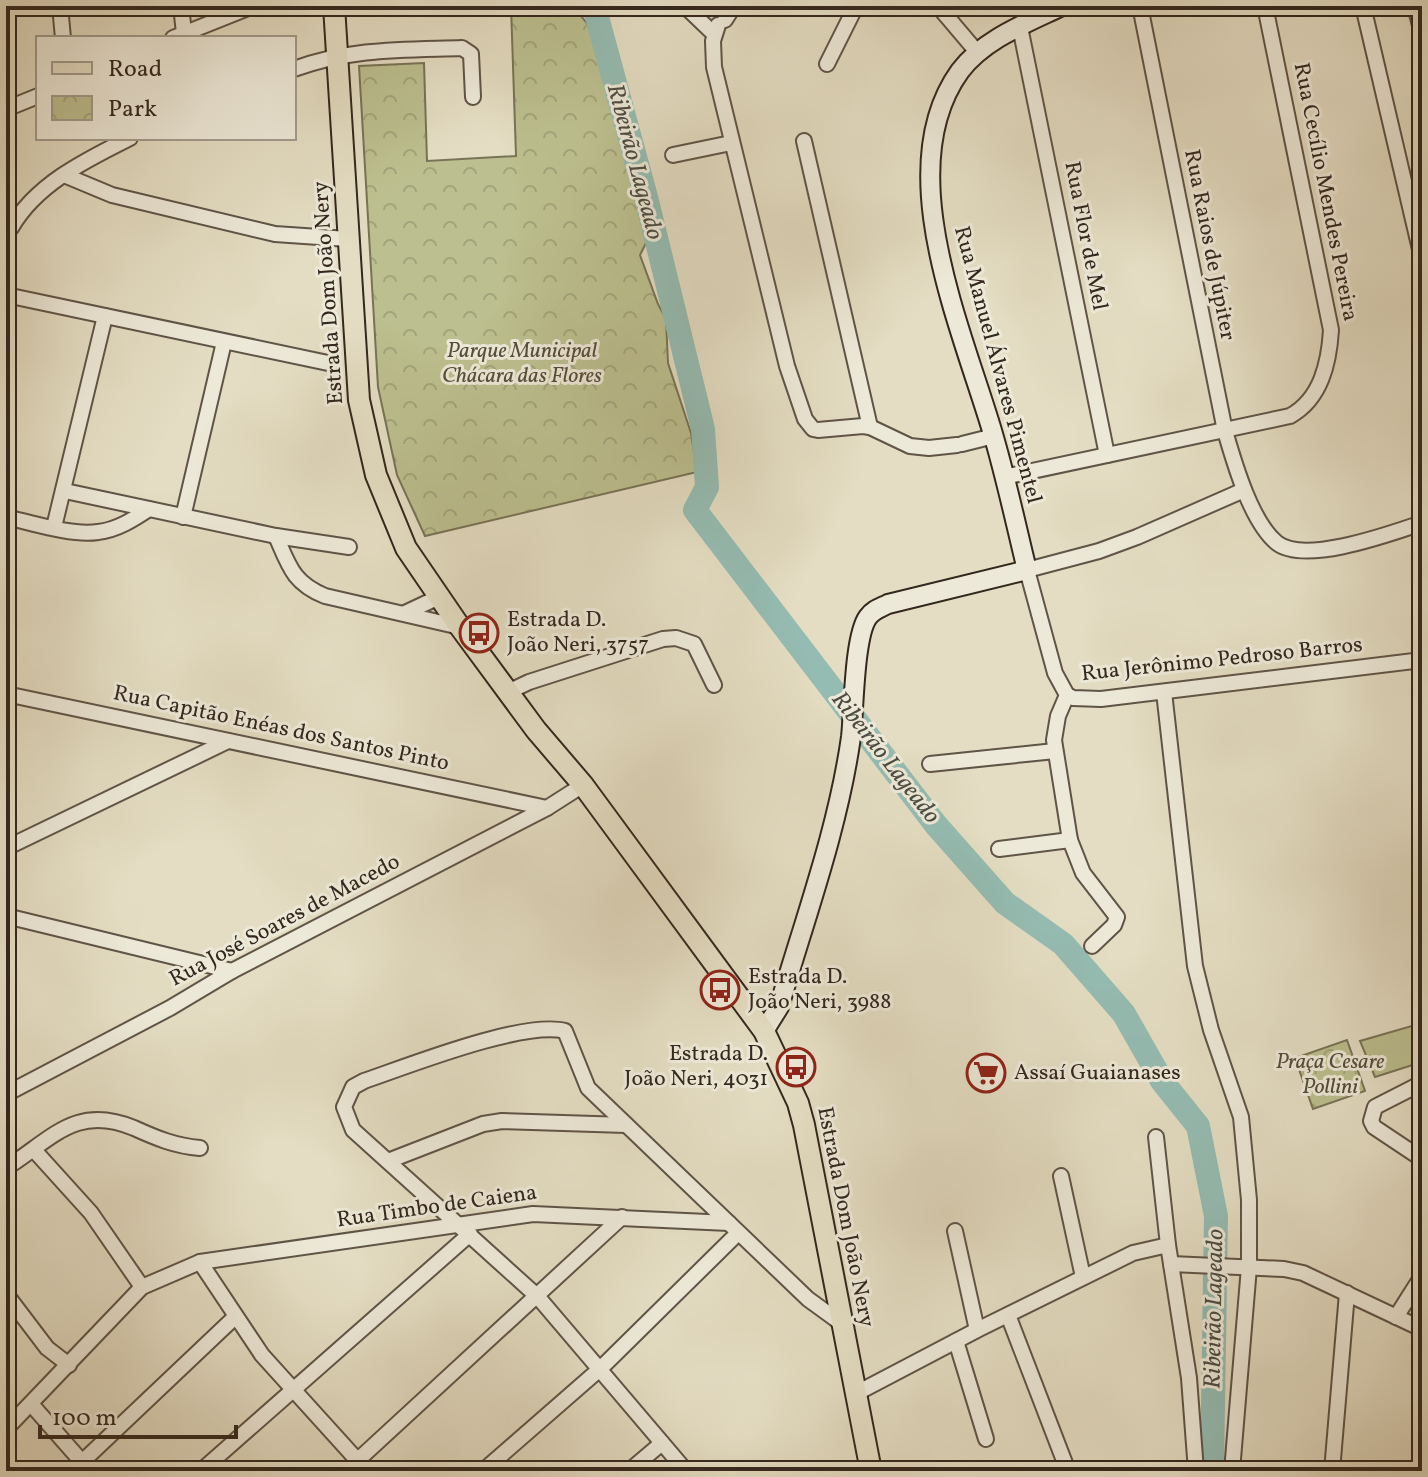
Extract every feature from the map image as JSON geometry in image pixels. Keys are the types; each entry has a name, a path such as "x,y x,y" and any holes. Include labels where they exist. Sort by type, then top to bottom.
{"main road":[{"name":"Estrada Dom João Nery","path":"334,6 359,400 376,475 406,548 439,597 460,627 546,722 561,757 764,1031 798,1103 804,1125 871,1471"},
{"name":"Estrada Dom João Nery","path":"397,523 417,543 514,690"}],"street":[{"path":"60,6 63,36"},
{"path":"181,6 178,36 253,6"},
{"path":"681,6 719,26"},
{"path":"734,6 719,26 714,67 787,366 805,419 813,429 870,427 910,446 929,448 994,436"},
{"path":"827,64 856,6"},
{"path":"938,6 977,52"},
{"name":"Rua Manuel Álvares Pimentel","path":"1062,6 977,52 949,88 931,154 929,185 931,209 949,289 994,436 1055,673 1067,695"},
{"name":"Rua Raios de Júpiter","path":"1140,6 1225,431 1244,490 1271,536 1286,548 1303,550 1353,543 1422,523"},
{"name":"Rua Cecílio Mendes Pereira","path":"1004,477 1290,416 1303,409 1319,384 1330,345 1329,310 1265,6"},
{"path":"1363,6 1422,258"},
{"path":"1415,6 1422,33"},
{"name":"Rua Flor de Mel","path":"1020,27 1107,455"},
{"path":"296,68 336,55 462,48 471,54 473,97"},
{"path":"6,109 36,97"},
{"path":"11,228 29,202 64,175 126,140"},
{"path":"804,141 870,427"},
{"path":"673,155 731,143"},
{"path":"64,175 112,195 245,227 313,239 348,239"},
{"path":"6,295 328,363"},
{"path":"54,527 105,316"},
{"path":"183,517 224,342"},
{"path":"764,1031 779,1007 837,812 851,739 859,643 867,619 875,610 888,604 1099,551 1244,490"},
{"path":"65,491 276,536 349,547"},
{"path":"6,517 99,532 133,520 149,509"},
{"path":"276,536 290,569 309,590 460,627"},
{"path":"405,613 439,597"},
{"path":"514,690 663,639 676,638 694,644 714,685"},
{"name":"Rua Jerônimo Pedroso Barros","path":"1092,946 1114,925 1117,917 1083,873 1070,840 1055,751 1055,729 1067,695 1085,700 1101,699 1422,660"},
{"path":"1164,692 1195,966 1211,1030 1241,1117 1249,1200 1249,1267 1232,1471"},
{"name":"Rua Capitão Enéas dos Santos Pinto","path":"6,694 547,808"},
{"path":"6,848 229,741"},
{"path":"930,764 1055,751"},
{"name":"Rua José Soares de Macedo","path":"6,1094 170,1008 232,971 547,808 583,785"},
{"path":"999,849 1070,840"},
{"path":"6,916 232,971"},
{"path":"686,1471 538,1297 353,1130 344,1107 353,1087 494,1038 549,1029 565,1031 588,1088 808,1299 841,1323"},
{"path":"1422,1083 1375,1107 1371,1121 1374,1127 1422,1159"},
{"path":"6,1168 68,1126 99,1118 116,1121 166,1143 200,1148"},
{"path":"388,1161 483,1124 502,1121 626,1125"},
{"path":"1156,1137 1168,1245 1189,1378 1196,1471"},
{"path":"6,1429 142,1287 91,1213 34,1150"},
{"path":"1061,1176 1083,1277"},
{"name":"Rua Timbo de Caiena","path":"142,1287 200,1262 465,1229 553,1213 734,1228"},
{"path":"346,1471 362,1466 622,1217"},
{"path":"483,1471 601,1368 734,1228"},
{"path":"201,1471 465,1229"},
{"path":"955,1231 977,1330"},
{"path":"855,1394 1133,1253 1168,1245"},
{"path":"200,1262 235,1317 291,1390 362,1466"},
{"path":"1171,1264 1284,1269 1303,1273 1422,1329"},
{"path":"1396,1317 1422,1276"},
{"path":"1332,1471 1347,1293"},
{"path":"6,1294 47,1348 69,1365"},
{"path":"1008,1315 1068,1471"},
{"path":"31,1404 86,1466 235,1317"},
{"path":"956,1341 986,1439"},
{"path":"629,1471 662,1443"}],"green space":[{"name":"Parque Municipal Chácara das Flores","path":"511,6 573,6 593,31 598,43 617,129 631,175 645,198 646,219 652,231 640,255 666,319 668,363 691,433 697,472 425,536 397,475 378,387 359,66 424,63 427,161 516,156"},
{"path":"1422,1023 1422,1062 1375,1077 1360,1041"},
{"name":"Praça Cesare Pollini","path":"1347,1040 1365,1091 1313,1109 1295,1058"}],"waterway":[{"name":"Ribeirão Lageado","path":"594,6 647,201 703,429 707,487 695,510 936,825 1005,903 1063,944 1124,1014 1162,1081 1198,1126 1216,1216 1212,1471"}],"place":[{"name":"Estrada D. João Neri, 3757","path":"479,633"},
{"name":"Estrada D. João Neri, 3988","path":"720,990"},
{"name":"Estrada D. João Neri, 4031","path":"796,1067"},
{"name":"Assaí Guaianases","path":"986,1073"}]}
